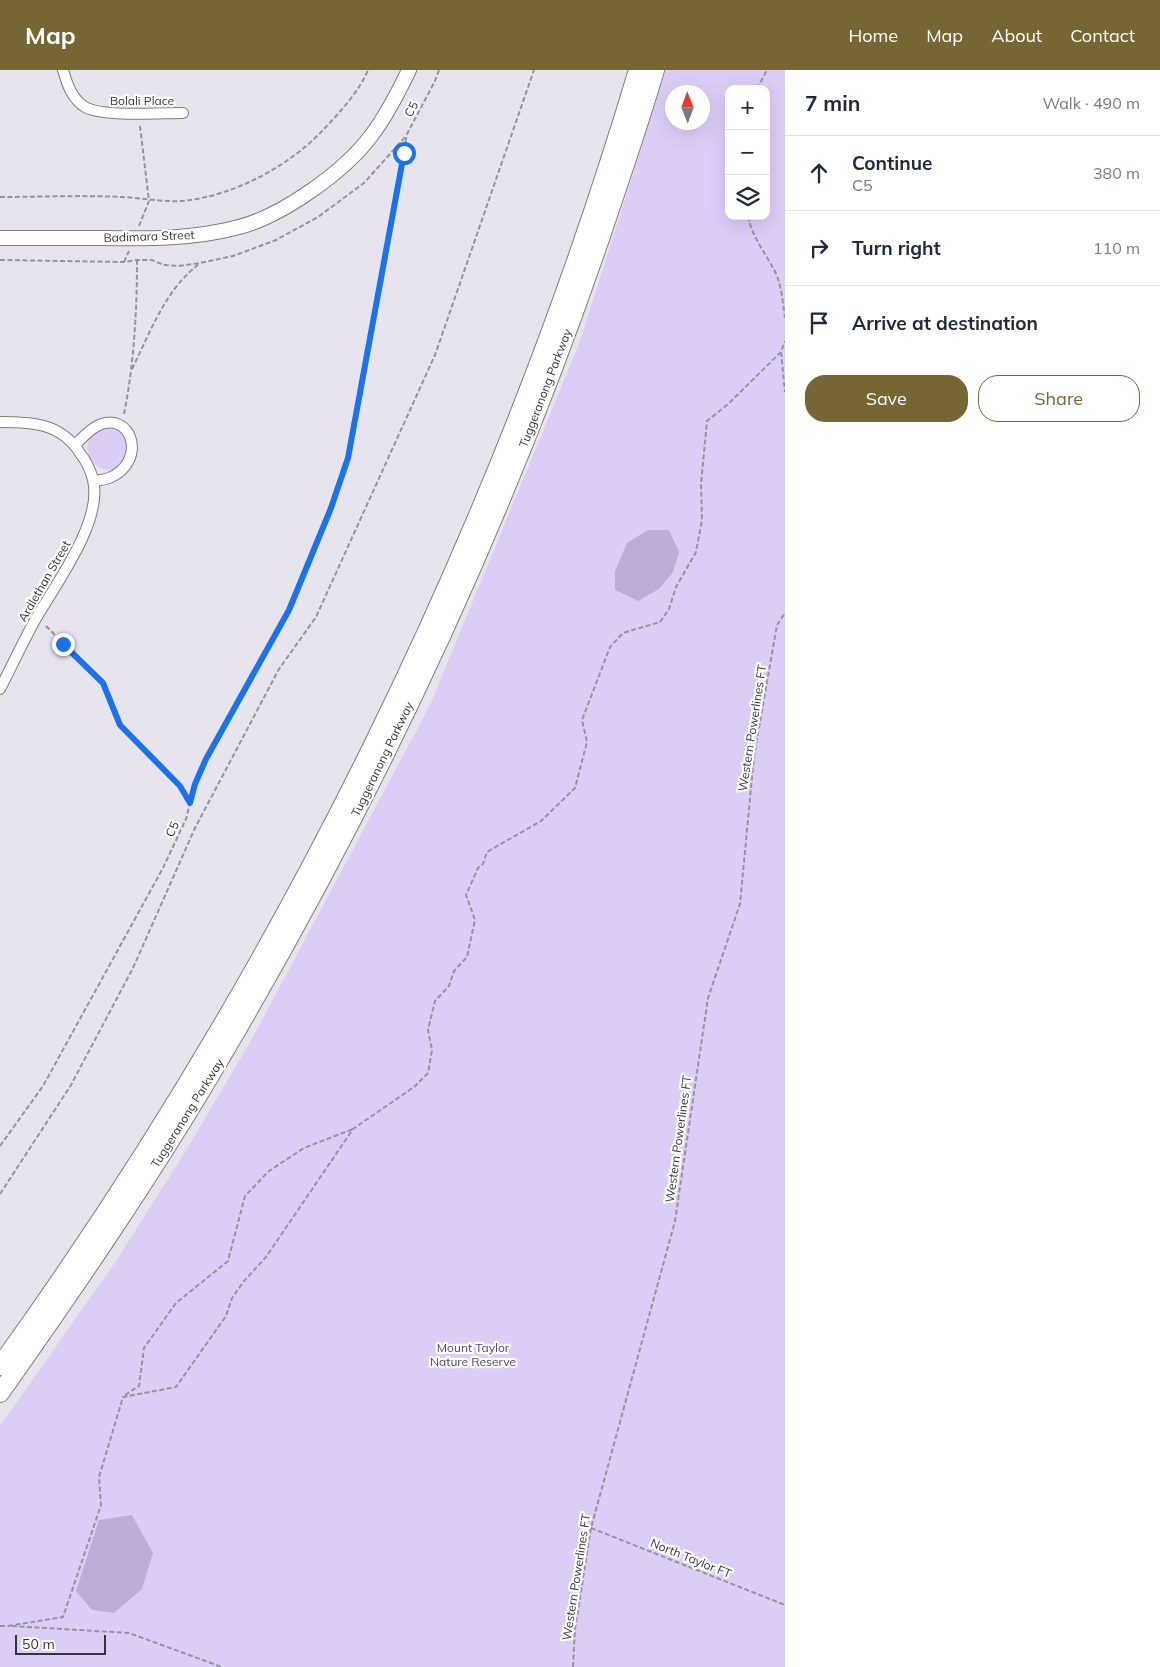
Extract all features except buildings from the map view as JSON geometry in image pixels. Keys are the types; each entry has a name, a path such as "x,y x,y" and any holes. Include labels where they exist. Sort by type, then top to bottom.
{"highway":[{"name":"Tuggeranong Parkway","path":"0,1366 96,1227 215,1037 309,869 371,747 430,624 532,383 571,274 638,70"},
{"name":"Tuggeranong Parkway","path":"0,1393 116,1225 216,1066 281,953 381,764 443,633 494,517 538,409 582,291 655,70"}],"main road":[{"name":"Badimara Street","path":"0,238 134,239 181,237 239,227 272,215 310,192 343,166 370,137 392,106 409,70"}],"street":[{"name":"Bolali Place","path":"63,70 72,95 85,107 104,113 183,113"},
{"name":"Ardlethan Street","path":"0,422 32,422 66,437 75,445 94,481 94,501 91,518 81,542 37,617 0,689"},
{"path":"75,445 94,428 102,424 110,423 121,427 128,433 133,449 131,458 120,472 108,479 94,481"}],"path":[{"path":"0,197 123,197 150,201 192,199 228,191 259,178 304,148 349,101 368,70"},
{"name":"C5","path":"0,1146 48,1078 163,868 186,819 195,784 206,759 289,610 331,508 348,458 408,134 435,82 439,70"},
{"path":"0,1194 71,1085 132,968 195,828 280,669 316,617 435,355 534,70"},
{"path":"759,85 767,70"},
{"path":"139,113 150,201"},
{"path":"749,220 750,226 776,274 781,288 785,318"},
{"path":"0,260 124,262"},
{"path":"121,427 130,386 137,260"},
{"path":"130,372 167,299 187,273 200,263"},
{"path":"785,341 782,352 785,392"},
{"path":"8,1626 63,1617 102,1505 100,1477 123,1397 139,1386 144,1348 176,1303 228,1261 245,1196 269,1171 304,1148 353,1129 414,1087 428,1073 432,1050 428,1030 435,1001 449,986 454,971 467,957 475,920 466,895 478,868 483,864 487,852 541,821 574,788 587,742 582,720 610,647 623,633 660,622 669,609 676,587 696,552 702,520 701,484 707,421 727,405 782,352"},
{"name":"Western Powerlines FT","path":"573,1667 575,1629 591,1528 675,1221 708,998 740,904 754,756 777,625 785,613"},
{"path":"37,617 103,683 120,725 180,786 190,803"},
{"path":"123,1397 176,1387 226,1316 232,1298 266,1258 353,1129"},
{"name":"North Taylor FT","path":"591,1528 785,1605"},
{"path":"0,1626 129,1634 222,1667"}],"green space":[{"name":"Mount Taylor Nature Reserve","path":"666,70 785,70 785,1667 0,1667 0,1426 116,1261 187,1149 253,1037 430,705 579,344"},
{"path":"110,426 124,432 130,453 119,466 102,469 96,466 88,454 87,447 93,432"}],"shaded area":[{"path":"648,530 669,530 679,552 673,572 659,589 638,601 615,590 615,571 627,543"},
{"path":"132,1515 153,1553 142,1589 114,1613 92,1610 76,1591 99,1520"}],"route":[{"path":"63,644 103,683 120,725 180,786 190,803 195,784 206,759 289,610 331,508 348,458 404,153"}]}
